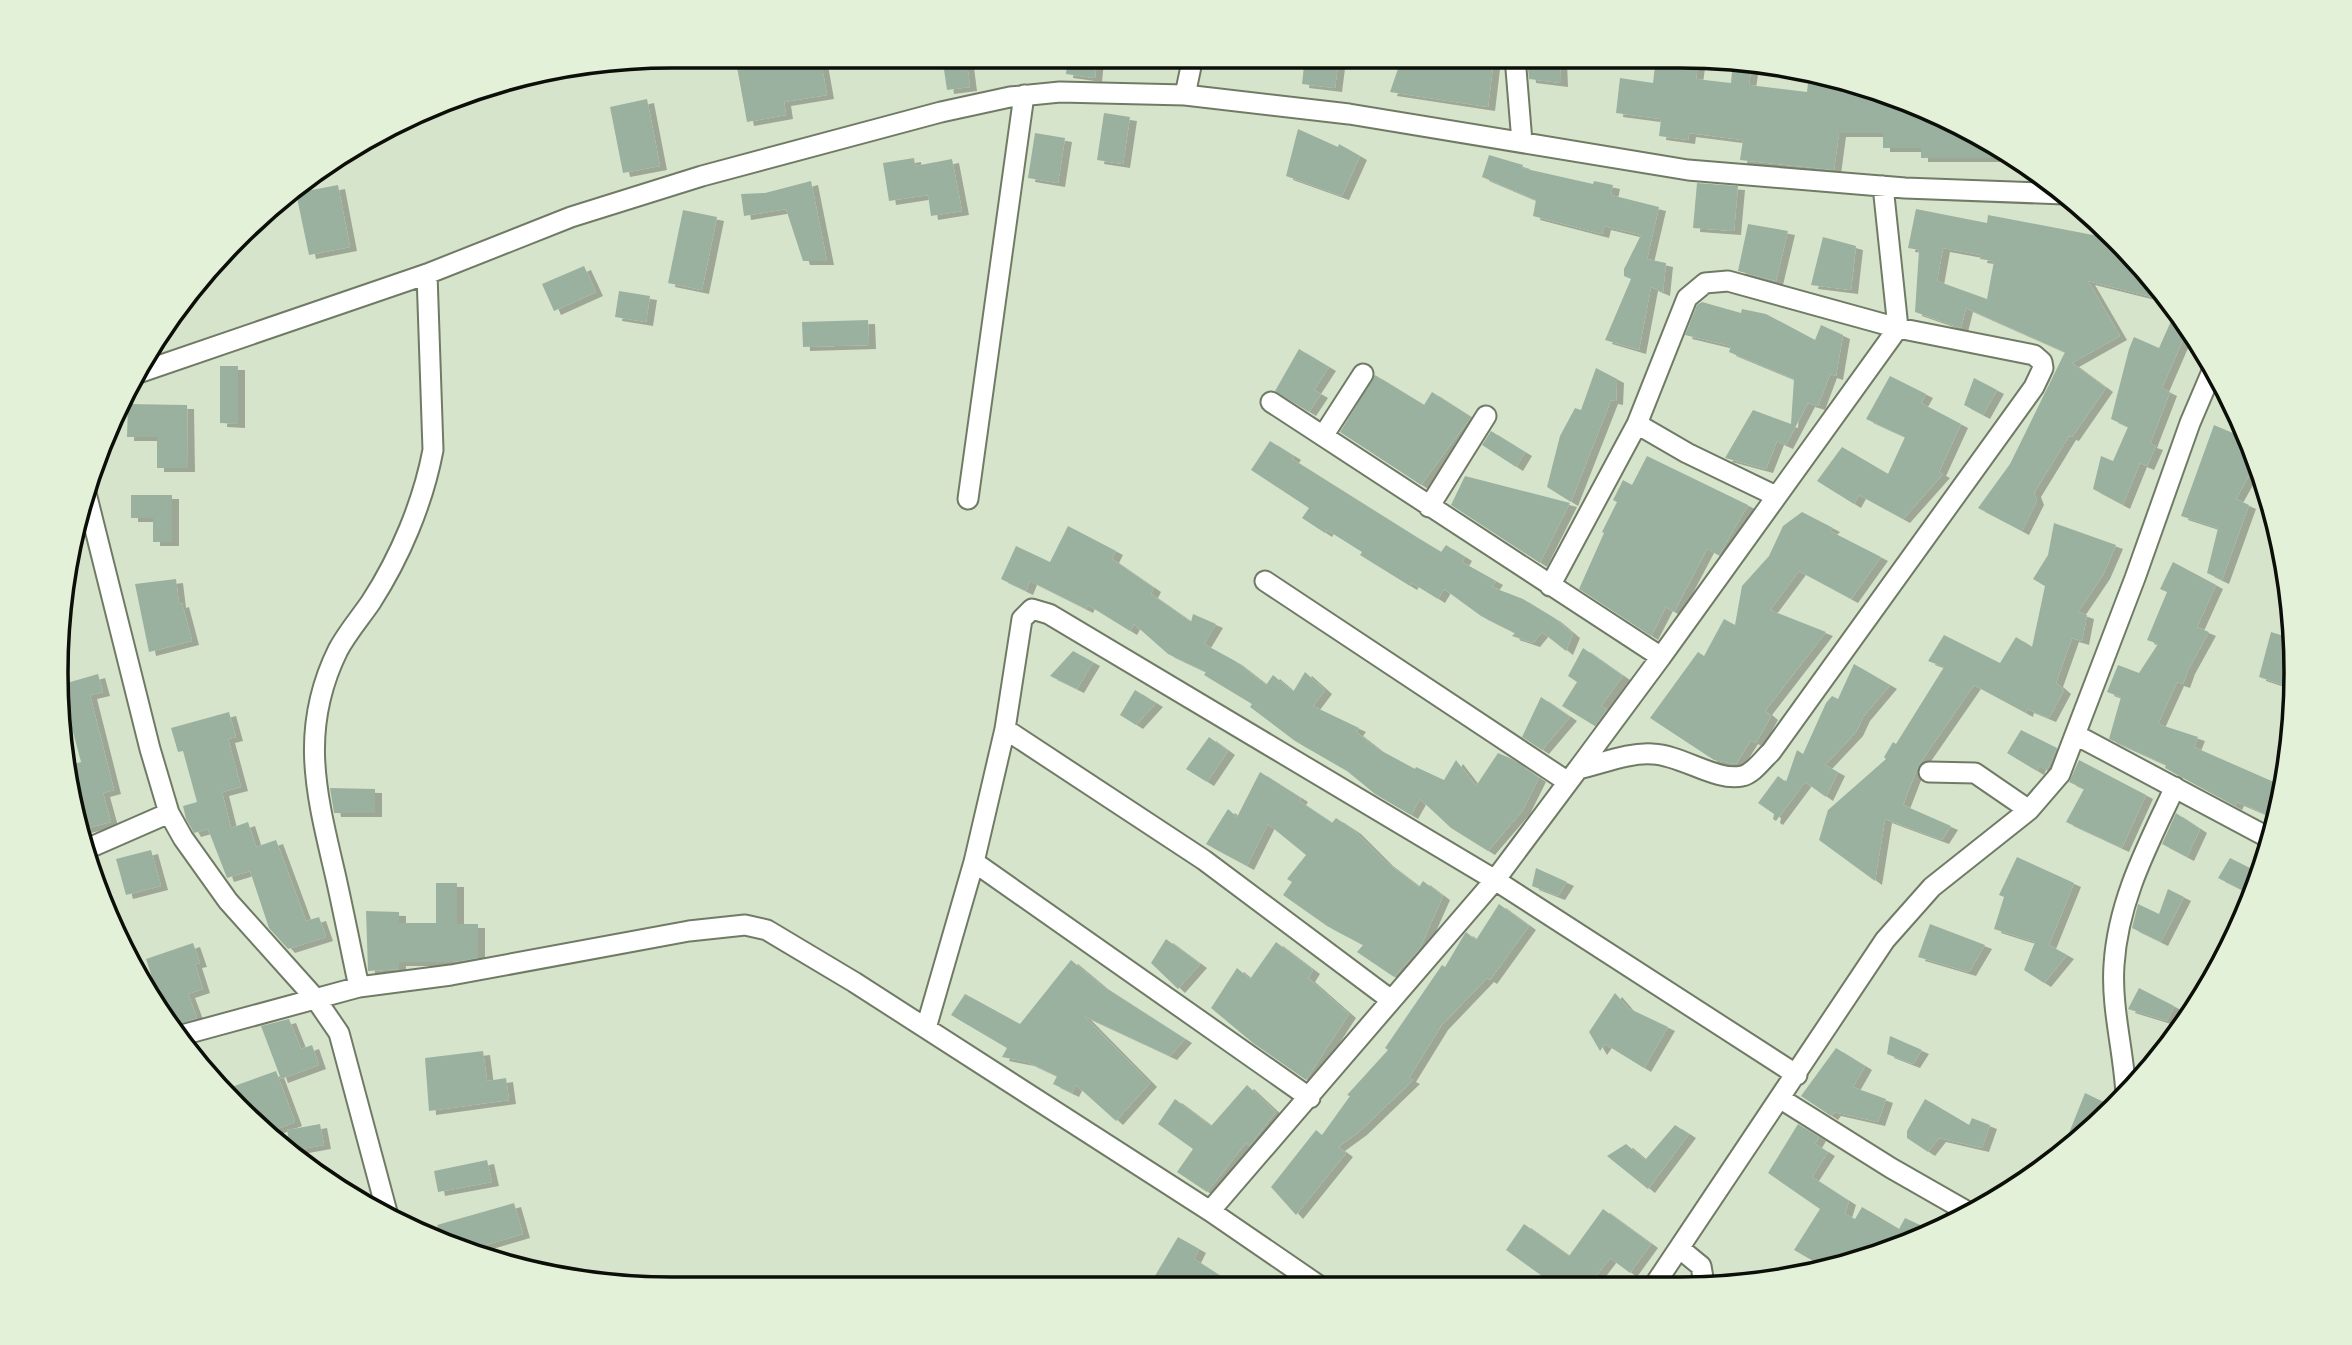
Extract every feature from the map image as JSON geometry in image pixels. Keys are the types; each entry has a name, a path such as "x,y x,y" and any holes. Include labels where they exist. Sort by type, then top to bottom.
{"street":[{"path":"1185,95 1191,68"},
{"path":"1516,68 1522,142"},
{"path":"150,369 427,274 571,217 702,176 941,112 1024,95 1060,92 1185,95 1349,114 1688,170 1884,186 2047,193"},
{"path":"968,499 1024,95"},
{"path":"1210,1211 1495,880 1661,657 1898,328 1884,186"},
{"path":"359,987 320,817 313,772 314,736 328,673 339,649 387,574 428,474 433,450 427,274"},
{"path":"1265,581 1573,776 1650,753 1733,776 1744,776 1771,751 1964,486 2034,387 2043,368 2042,362 2034,355 1898,328 1728,282 1705,283 1687,298 1637,424 1550,586"},
{"path":"1323,436 1363,374"},
{"path":"1660,1277 1885,940 1932,887 2029,810 2060,774 2208,380"},
{"path":"1271,402 1661,657"},
{"path":"1429,507 1486,416"},
{"path":"1637,424 1687,453 1776,496"},
{"path":"90,511 150,749 169,813 228,901 315,998 339,1033 385,1204"},
{"path":"926,1028 974,862 1005,729 1022,619 1032,609 1049,614 1495,880 1797,1075"},
{"path":"1005,729 1204,860 1391,1000"},
{"path":"2076,734 2262,834"},
{"path":"1929,772 1975,773 2029,810"},
{"path":"2125,1081 2113,968 2117,936 2128,888 2175,787"},
{"path":"94,846 169,813"},
{"path":"974,862 1310,1098"},
{"path":"188,1033 359,987 451,975 690,931 744,925 767,930 926,1028 1210,1211 1306,1277"},
{"path":"1781,1098 1891,1168 1960,1207"},
{"path":"1679,1248 1701,1266 1703,1276"}],"building":[{"path":"737,68 822,68 827,95 784,102 786,115 747,122"},
{"path":"944,68 968,68 970,87 947,90"},
{"path":"1067,68 1096,68 1095,78 1066,74"},
{"path":"1304,68 1338,68 1335,88 1302,84"},
{"path":"1398,68 1493,68 1488,107 1390,92"},
{"path":"1528,68 1560,68 1561,83 1529,79"},
{"path":"1655,68 1680,68 1697,69 1696,79 1731,83 1732,71 1751,72 1749,85 1807,92 1808,83 1813,84 1874,100 1911,114 1996,158 1921,158 1921,148 1883,148 1883,133 1839,133 1834,170 1740,160 1743,140 1689,133 1688,140 1659,136 1661,119 1616,113 1620,78 1653,83"},
{"path":"647,99 660,166 623,173 610,107"},
{"path":"1104,113 1130,117 1123,164 1097,160"},
{"path":"1298,129 1338,147 1339,144 1360,156 1342,196 1286,176"},
{"path":"1035,133 1065,138 1058,183 1028,178"},
{"path":"1489,155 1523,165 1522,168 1593,184 1594,181 1613,185 1611,195 1659,207 1647,259 1666,263 1663,292 1651,287 1639,350 1605,340 1631,279 1624,276 1624,269 1641,235 1604,226 1602,234 1533,216 1536,200 1482,177"},
{"path":"914,158 915,166 952,159 962,211 931,216 928,195 889,201 883,163"},
{"path":"811,181 827,261 803,261 786,209 744,216 741,194 765,193"},
{"path":"1697,183 1738,186 1734,231 1693,228"},
{"path":"338,185 350,247 309,255 297,199 308,191"},
{"path":"1916,209 1987,223 1988,215 2097,236 2153,297 2088,281 2120,336 2072,363 2106,388 2072,437 2069,436 2034,493 2037,501 2022,531 1978,508 2010,464 2065,352 1966,308 1961,328 1915,312 1919,250 1908,248","holes":["1943,248 1981,255 1980,259 1994,261 1987,299 1937,281"]},
{"path":"683,210 717,217 702,290 668,283"},
{"path":"1748,224 1788,231 1776,281 1738,271"},
{"path":"1823,237 1856,246 1851,290 1811,285"},
{"path":"584,266 596,292 554,311 542,284"},
{"path":"619,291 650,296 646,322 615,317"},
{"path":"1702,302 1741,313 1742,309 1766,314 1815,340 1821,325 1843,335 1836,376 1830,374 1818,406 1808,403 1786,445 1777,441 1766,469 1725,458 1753,410 1791,424 1794,379 1729,352 1731,346 1685,335 1697,305"},
{"path":"868,320 869,345 803,347 802,322"},
{"path":"2171,321 2183,339 2162,388 2170,392 2150,444 2156,446 2147,466 2140,463 2123,505 2093,489 2101,456 2113,461 2128,427 2111,419 2134,337 2159,348"},
{"path":"1299,349 1329,367 1314,390 1321,394 1309,412 1275,391"},
{"path":"220,366 238,366 238,424 220,423"},
{"path":"1596,368 1617,379 1616,401 1611,400 1571,502 1547,487 1560,436 1575,408 1581,410"},
{"path":"1375,375 1424,405 1432,392 1471,417 1421,485 1340,432"},
{"path":"1890,376 1926,394 1921,403 1961,424 1939,472 1943,474 1903,519 1859,495 1854,504 1817,481 1842,447 1888,474 1905,437 1866,419"},
{"path":"1974,378 1997,390 1983,415 1964,405"},
{"path":"131,404 187,405 188,468 157,468 157,437 127,437 128,412"},
{"path":"2214,425 2235,434 2250,473 2236,499 2249,505 2222,580 2207,573 2218,528 2181,516"},
{"path":"1491,431 1525,452 1516,467 1482,445"},
{"path":"1270,441 1294,456 1292,459 1441,552 1446,545 1465,557 1462,562 1496,581 1492,587 1523,599 1554,618 1573,634 1566,651 1542,632 1533,643 1512,636 1515,633 1481,616 1444,589 1438,599 1412,583 1410,586 1360,555 1362,552 1302,518 1309,508 1251,470"},
{"path":"1647,456 1748,505 1719,555 1707,549 1674,612 1666,607 1651,636 1579,589 1617,502 1613,500 1623,480 1632,485"},
{"path":"1465,476 1570,503 1540,563 1451,505"},
{"path":"131,495 172,495 172,542 153,542 153,518 131,518"},
{"path":"1802,512 1833,528 1830,531 1881,557 1851,599 1799,571 1770,610 1826,632 1765,711 1771,716 1756,743 1751,740 1736,764 1714,760 1650,718 1698,652 1704,656 1724,619 1735,625 1742,586 1769,556 1783,526"},
{"path":"2054,523 2116,545 2103,575 2078,612 2087,615 2082,641 2072,638 2056,683 2064,690 2049,718 2027,709 2026,713 1974,685 1918,766 1903,805 1951,826 1942,840 1885,819 1875,881 1819,840 1828,810 1886,759 1884,757 1893,742 1896,744 1944,667 1928,661 1944,635 2000,663 2016,637 2032,647 2045,586 2033,579 2048,555"},
{"path":"1068,526 1116,551 1112,559 1154,588 1151,594 1191,622 1193,614 1216,624 1204,644 1235,661 1266,685 1273,675 1293,692 1305,672 1325,690 1313,706 1359,728 1356,732 1378,749 1415,769 1416,767 1444,780 1456,760 1476,786 1498,753 1512,759 1539,778 1523,810 1488,851 1451,828 1420,799 1411,815 1375,794 1347,771 1295,741 1250,707 1252,704 1204,675 1206,672 1168,654 1134,624 1130,631 1088,605 1086,609 1030,581 1026,591 1001,579 1016,546 1050,562"},
{"path":"2173,562 2216,585 2197,627 2209,632 2183,684 2177,682 2158,724 2198,737 2194,747 2273,782 2266,814 2237,802 2235,806 2165,768 2166,765 2109,739 2121,697 2107,692 2118,665 2139,673 2158,644 2147,640 2167,592 2160,589"},
{"path":"176,579 179,604 182,603 192,641 149,652 135,584"},
{"path":"2271,632 2282,635 2283,685 2259,677"},
{"path":"1583,648 1623,676 1601,706 1607,709 1595,726 1562,706 1577,682 1568,676"},
{"path":"1073,651 1093,662 1077,689 1050,676"},
{"path":"1854,664 1890,685 1863,717 1856,732 1825,765 1838,772 1826,797 1805,782 1776,821 1773,819 1774,814 1758,803 1778,776 1786,782 1797,750 1803,754 1826,703 1832,696 1838,699"},
{"path":"98,674 103,692 90,695 114,790 103,793 111,822 89,828 75,764 81,762 71,724 69,683"},
{"path":"1135,690 1156,703 1136,725 1120,715"},
{"path":"1541,697 1570,717 1542,750 1522,737"},
{"path":"229,712 236,737 228,739 241,787 222,792 231,828 248,822 256,847 276,840 306,921 319,917 326,937 288,949 269,928 250,871 227,878 208,829 194,833 186,819 183,806 197,802 183,751 178,752 171,728"},
{"path":"2021,730 2057,748 2047,770 2039,766 2037,771 2007,753"},
{"path":"1209,737 1228,751 1207,782 1186,769"},
{"path":"2079,760 2146,795 2122,848 2066,822 2084,789 2069,782"},
{"path":"1260,772 1301,798 1299,801 1332,823 1336,818 1354,830 1386,862 1419,887 1423,881 1443,896 1420,948 1394,977 1357,952 1363,945 1327,926 1283,895 1292,882 1287,879 1306,855 1268,824 1247,866 1206,844 1228,809 1237,817"},
{"path":"330,788 375,789 375,813 334,813"},
{"path":"2176,813 2200,829 2187,857 2162,844"},
{"path":"151,850 161,886 126,895 116,859"},
{"path":"2017,857 2074,883 2049,945 2067,955 2044,983 2024,970 2035,942 1994,929 2004,897 1999,895"},
{"path":"2230,858 2251,869 2243,891 2218,878"},
{"path":"1536,868 1567,882 1558,896 1532,886"},
{"path":"436,883 457,883 457,924 478,924 478,958 453,962 399,962 399,969 368,971 366,911 399,912 399,923 436,923"},
{"path":"2168,889 2184,897 2161,942 2132,928 2138,904 2159,914"},
{"path":"1499,904 1529,926 1490,980 1487,978 1441,1026 1409,1078 1413,1080 1360,1131 1338,1147 1346,1153 1296,1215 1271,1187 1316,1130 1322,1135 1350,1096 1347,1095 1388,1050 1385,1048 1442,965 1445,967 1466,932 1476,940"},
{"path":"1930,924 1985,945 1969,972 1918,957"},
{"path":"1166,939 1200,964 1178,989 1151,963"},
{"path":"1276,942 1313,970 1308,978 1349,1014 1306,1080 1253,1043 1211,1008 1237,968 1250,979"},
{"path":"193,943 200,963 195,964 203,989 188,994 197,1018 181,1023 153,982 146,959"},
{"path":"1071,960 1101,985 1185,1039 1170,1056 1084,1016 1150,1083 1116,1121 1076,1085 1072,1093 1053,1084 1057,1076 1027,1062 1002,1057 1007,1048 951,1015 965,994 1020,1024"},
{"path":"2139,988 2174,1006 2167,1021 2128,1009"},
{"path":"1615,993 1628,1008 1668,1027 1644,1068 1605,1044 1600,1051 1589,1032"},
{"path":"289,1019 301,1049 312,1045 319,1065 281,1079 261,1026"},
{"path":"1890,1036 1922,1050 1913,1064 1887,1054"},
{"path":"1836,1048 1865,1066 1853,1087 1886,1099 1878,1122 1834,1112 1831,1116 1801,1096"},
{"path":"483,1051 487,1081 506,1078 509,1100 429,1111 425,1058"},
{"path":"276,1071 295,1122 277,1129 233,1087"},
{"path":"1247,1085 1276,1112 1249,1146 1246,1143 1207,1192 1177,1172 1193,1149 1158,1124 1175,1099 1211,1126"},
{"path":"2085,1093 2104,1102 2078,1127 2068,1135"},
{"path":"1925,1099 1969,1125 1972,1118 1990,1125 1982,1148 1939,1138 1928,1152 1907,1138 1907,1131"},
{"path":"320,1124 324,1145 301,1149 289,1139 287,1130"},
{"path":"1798,1124 1819,1137 1815,1144 1828,1152 1812,1177 1849,1201 1845,1214 1855,1219 1862,1207 1899,1229 1905,1218 1922,1226 1874,1245 1814,1261 1794,1250 1820,1209 1768,1173"},
{"path":"1675,1125 1689,1134 1648,1189 1607,1156 1626,1144 1645,1160"},
{"path":"487,1160 492,1182 438,1192 434,1171"},
{"path":"514,1203 523,1234 482,1246 441,1231 437,1225"},
{"path":"1603,1209 1651,1244 1630,1273 1610,1258 1595,1277 1543,1277 1506,1250 1524,1224 1569,1256"},
{"path":"1178,1237 1199,1249 1194,1259 1222,1277 1154,1277"}]}
